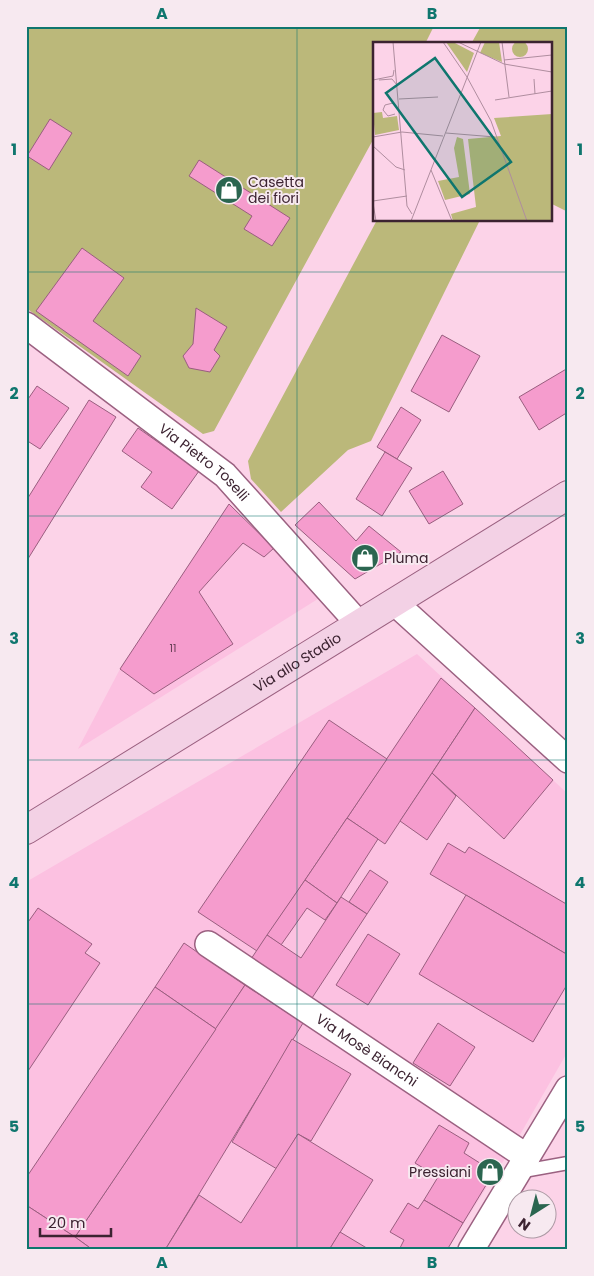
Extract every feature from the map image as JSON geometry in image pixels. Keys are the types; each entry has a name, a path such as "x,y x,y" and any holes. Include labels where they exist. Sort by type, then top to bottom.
{"main road":[{"name":"Via allo Stadio","path":"26,830 568,495"}],"street":[{"name":"Via Pietro Toselli","path":"26,325 225,474 359,624"},
{"path":"395,603 568,760"},
{"name":"Via Mosè Bianchi","path":"208,944 522,1164"},
{"path":"471,1250 568,1089"}],"lane":[{"path":"522,1164 568,1163"}],"shaded area":[{"path":"26,26 434,26 426,42 373,42 373,140 214,431 203,434 26,308"},
{"path":"481,26 568,26 568,212 552,204 552,42 472,42"},
{"path":"376,221 480,221 371,441 348,450 281,512 251,479 248,461"},
{"path":"229,504 321,597 78,749 120,669"},
{"path":"417,654 568,794 568,1051 521,1133 447,1250 26,1250 26,882"}],"building":[{"path":"50,119 72,133 49,170 27,156"},
{"path":"199,160 290,218 272,246 244,229 252,216 189,176"},
{"path":"82,248 124,278 93,321 141,356 128,376 36,311"},
{"path":"196,308 227,327 214,350 220,356 210,372 189,368 183,356 193,344"},
{"path":"442,335 480,356 449,412 411,391"},
{"path":"568,368 568,412 539,430 519,397"},
{"path":"37,386 69,408 40,449 26,440 26,402"},
{"path":"89,400 116,417 26,562 26,501"},
{"path":"401,407 421,420 397,459 377,447"},
{"path":"138,428 199,471 172,509 141,487 152,472 122,451"},
{"path":"385,452 412,468 382,516 356,499"},
{"path":"443,471 463,504 429,524 409,491"},
{"path":"319,502 356,541 369,526 401,552 355,579 295,525"},
{"path":"229,504 274,548 264,557 243,543 199,592 233,644 154,694 120,669"},
{"path":"441,678 475,708 385,844 347,818"},
{"path":"475,708 553,780 504,839 432,773"},
{"path":"329,720 387,759 257,951 198,912"},
{"path":"432,773 456,796 427,840 400,821"},
{"path":"347,818 378,839 337,903 305,880"},
{"path":"448,843 465,853 469,847 568,905 568,955 430,874"},
{"path":"370,870 388,882 367,914 349,902"},
{"path":"305,880 337,903 325,920 307,908 281,945 267,935"},
{"path":"466,895 568,955 568,983 533,1042 419,974"},
{"path":"341,897 367,914 312,998 251,959 267,935 301,958"},
{"path":"38,908 92,944 85,953 100,963 26,1074 26,925"},
{"path":"368,934 400,954 368,1005 336,985"},
{"path":"184,943 245,985 216,1029 155,987"},
{"path":"245,985 303,1023 165,1250 93,1250 75,1237"},
{"path":"155,987 216,1029 75,1237 26,1205 26,1178"},
{"path":"438,1023 475,1047 450,1086 413,1063"},
{"path":"292,1039 351,1074 311,1141 298,1134 277,1169 232,1142"},
{"path":"439,1125 469,1143 464,1153 494,1172 463,1223 424,1200 438,1177 415,1163"},
{"path":"298,1134 373,1180 329,1250 165,1250 199,1195 241,1223"},
{"path":"424,1200 463,1223 447,1250 399,1250 404,1240 390,1232 408,1203 418,1209"},
{"path":"26,1205 75,1237 93,1250 26,1250"},
{"path":"340,1232 370,1250 329,1250"}],"place":[{"name":"Casetta dei fiori","path":"229,190"},
{"name":"Pluma","path":"365,558"},
{"name":"Pressiani","path":"490,1172"}]}
